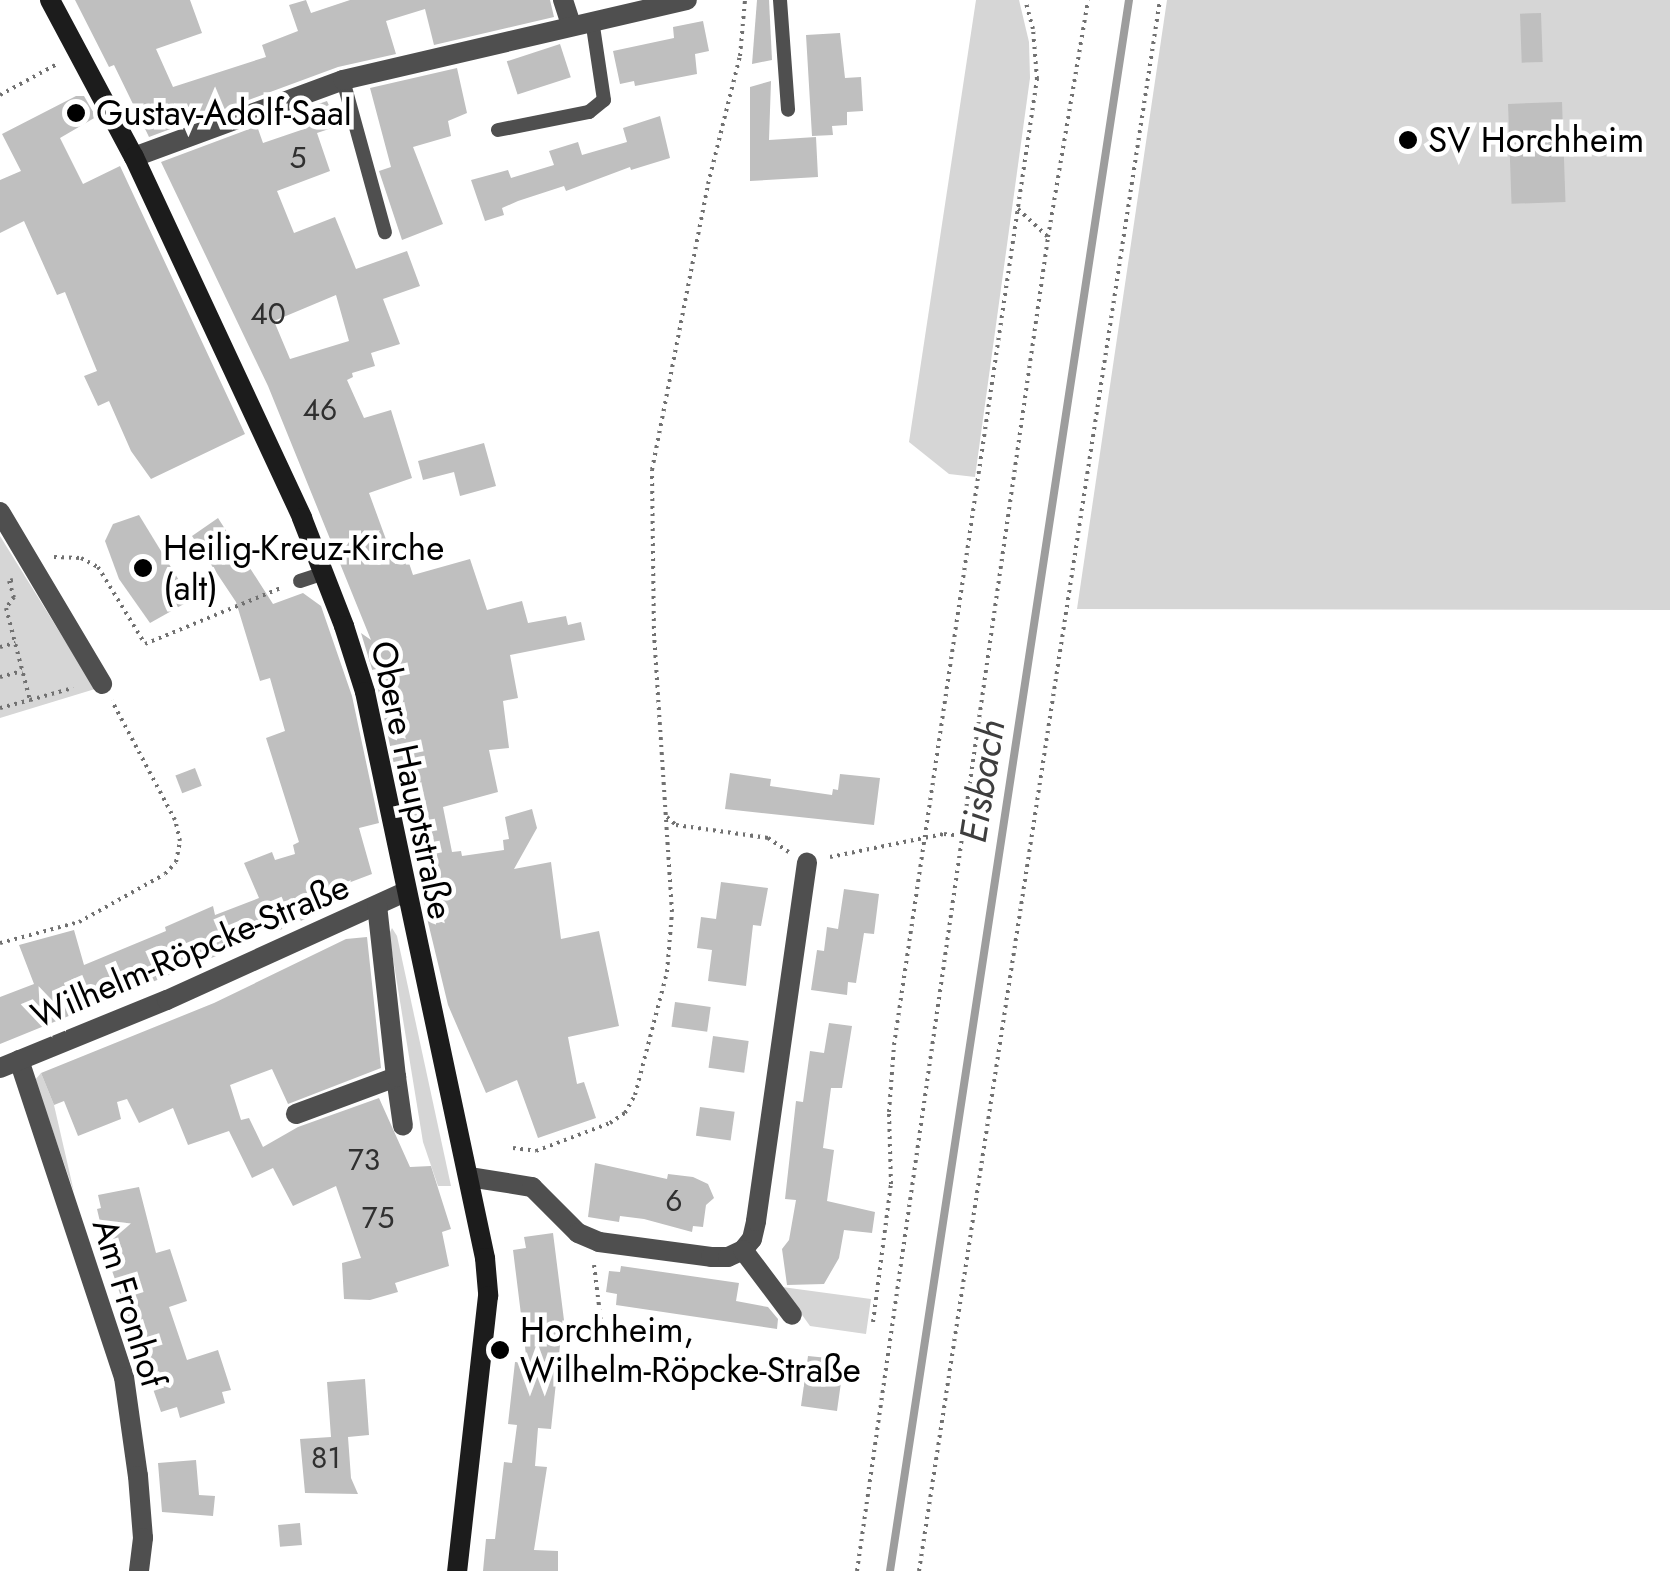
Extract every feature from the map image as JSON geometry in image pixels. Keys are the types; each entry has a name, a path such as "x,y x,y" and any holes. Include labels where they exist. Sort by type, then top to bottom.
{"main road":[{"name":"Obere Hauptstraße","path":"50,0 134,158 325,573 369,710 469,1178 488,1296 457,1571"}],"street":[{"path":"564,0 581,22"},
{"path":"134,158 343,80 687,0"},
{"path":"0,512 29,569 102,684"},
{"path":"469,1178 532,1187 578,1233 591,1239 712,1257 728,1258 744,1250 752,1239 756,1221 806,863"},
{"name":"Wilhelm-Röpcke-Straße","path":"10,1064 406,892"},
{"name":"Obere Hauptstraße","path":"377,906 403,1126"},
{"name":"Am Fronhof","path":"10,1064 124,1377 138,1476 143,1538 140,1571"},
{"path":"296,1114 396,1077"},
{"path":"744,1250 792,1315"}],"lane":[{"path":"780,0 788,110"},
{"path":"498,130 589,112 604,100 581,22"},
{"path":"343,80 385,232"},
{"path":"300,581 325,573"}],"path":[{"path":"513,1148 536,1151 610,1124 625,1113 635,1095 672,941 654,636 652,470 708,184 740,56 745,0"},
{"path":"873,1322 891,1184 892,1062 1037,79 1033,30 1025,0"},
{"path":"857,1571 1048,237 1088,0"},
{"path":"919,1571 1160,0"},
{"path":"0,96 58,63"},
{"path":"1018,209 1048,237"},
{"path":"0,613 7,610 14,597 9,582 64,555 98,567 145,644 300,581"},
{"path":"7,610 30,700"},
{"path":"0,647 15,643"},
{"path":"0,677 22,671"},
{"path":"0,943 79,922 165,874 176,862 180,841 175,820 102,684"},
{"path":"0,708 73,688"},
{"path":"666,815 676,825 768,838 806,863"},
{"path":"852,850 944,834 962,836"},
{"path":"591,1239 602,1330"}],"shaded area":[{"path":"976,0 1019,0 1029,42 1030,78 975,477 949,474 909,442"},
{"path":"1167,0 1670,0 1670,610 1077,609"},
{"path":"0,536 95,689 0,718"},
{"path":"392,928 397,936 451,1186 438,1186 423,1142 389,934"},
{"path":"41,1073 54,1105 74,1192 35,1080"},
{"path":"782,1287 871,1299 866,1334 810,1326"}],"building":[{"path":"75,0 190,0 202,33 156,49 173,87 266,57 262,45 298,31 289,5 306,0 311,13 350,0 550,0 554,17 434,45 425,9 386,21 396,54 338,67 149,137 114,65 109,67"},
{"path":"757,0 769,0 772,60 752,64"},
{"path":"1541,13 1543,62 1522,63 1520,14"},
{"path":"703,21 709,51 695,54 697,74 635,86 634,81 620,84 613,51 674,38 673,27"},
{"path":"840,33 845,78 861,77 863,111 847,112 847,125 832,126 833,135 812,136 806,35"},
{"path":"560,44 571,77 518,95 507,61"},
{"path":"457,68 467,113 448,121 451,136 413,147 443,224 402,240 379,171 391,167 370,88"},
{"path":"771,81 769,140 816,137 818,177 750,181 750,87"},
{"path":"76,96 84,96 96,117 60,138 83,184 120,166 245,434 151,479 131,451 109,401 98,406 84,376 97,371 65,292 57,295 24,221 0,233 0,180 21,171 2,134"},
{"path":"327,101 338,126 317,133 330,171 277,191 294,233 335,217 356,269 407,251 420,286 383,299 400,344 371,353 375,366 352,373 353,377 347,380 364,418 391,410 412,478 369,493 395,564 408,560 413,575 470,559 487,610 522,601 528,623 566,616 568,625 581,622 585,640 510,655 518,698 503,701 509,748 489,750 498,792 443,807 452,852 461,851 462,856 504,850 503,840 509,839 505,817 532,809 537,828 514,869 551,862 561,939 599,931 619,1026 568,1037 577,1084 584,1082 596,1118 538,1138 517,1080 486,1093 448,1005 426,914 410,814 405,816 378,689 361,633 371,640 268,386 161,162 257,126 263,143 307,128 301,110","holes":["336,295 349,341 290,359 274,321"]},
{"path":"1562,102 1565,202 1512,204 1508,104"},
{"path":"660,116 670,158 631,170 630,167 566,191 564,186 518,201 502,208 504,215 485,221 471,180 508,170 511,178 554,165 549,151 578,142 582,155 627,142 623,128"},
{"path":"484,443 496,486 460,496 454,472 423,480 418,461"},
{"name":"Heilig-Kreuz-Kirche (alt)","path":"139,515 191,600 150,623 119,579 105,541 113,524"},
{"path":"218,518 273,604 303,593 321,606 352,696 379,823 359,828 372,874 319,894 326,910 273,933 270,927 224,946 226,952 0,1044 0,997 34,984 19,945 74,930 84,965 166,931 165,927 213,906 215,915 259,898 244,863 272,852 275,860 295,854 293,845 299,842 266,738 285,731 270,678 260,681 236,602 192,536"},
{"path":"195,768 202,786 182,793 175,776"},
{"path":"730,773 771,779 770,786 832,795 833,789 838,790 840,774 880,778 874,825 725,809"},
{"path":"721,882 768,888 761,926 753,925 746,986 708,981 712,950 697,948 701,917 716,919"},
{"path":"844,889 879,894 874,934 864,933 856,983 848,982 847,995 811,990 817,950 824,951 827,927 838,929"},
{"path":"367,937 381,1068 288,1104 272,1069 230,1085 241,1120 249,1118 263,1147 298,1127 379,1098 410,1167 431,1166 451,1229 442,1232 449,1266 395,1283 398,1292 370,1300 344,1299 342,1263 361,1258 336,1186 293,1206 273,1168 252,1178 229,1131 188,1145 173,1108 139,1123 127,1099 117,1102 121,1119 78,1136 64,1101 54,1105 41,1073 214,1003 346,939"},
{"path":"675,1002 711,1007 707,1032 672,1027"},
{"path":"829,1023 852,1026 842,1088 831,1088 823,1148 834,1150 827,1201 875,1212 872,1233 844,1230 839,1258 824,1284 787,1285 782,1249 789,1240 796,1200 785,1199 796,1101 803,1102 810,1051 824,1053"},
{"path":"713,1036 749,1041 744,1073 709,1068"},
{"path":"700,1107 735,1112 731,1141 696,1136"},
{"path":"595,1163 667,1179 668,1174 693,1177 708,1184 714,1198 706,1205 703,1227 693,1226 692,1232 644,1219 620,1216 619,1222 588,1217"},
{"path":"139,1187 156,1253 170,1249 187,1301 169,1307 187,1360 218,1350 231,1390 222,1392 225,1403 180,1418 177,1407 161,1412 110,1265 97,1209 101,1208 98,1195"},
{"path":"553,1233 566,1336 561,1336 551,1429 538,1428 535,1466 547,1467 534,1550 558,1551 558,1571 483,1571 486,1539 495,1539 504,1462 512,1463 517,1425 508,1424 515,1362 527,1363 513,1250 526,1248 524,1237"},
{"path":"621,1266 739,1283 736,1301 768,1307 778,1319 777,1329 616,1305 617,1294 606,1292 609,1271 620,1272"},
{"path":"808,1356 838,1359 838,1367 843,1368 837,1411 801,1406"},
{"path":"365,1379 369,1435 348,1437 351,1478 358,1494 305,1493 300,1439 331,1437 327,1382"},
{"path":"196,1460 199,1495 215,1496 213,1516 162,1512 158,1463"},
{"path":"300,1523 302,1545 280,1547 278,1525"}],"waterway":[{"name":"Eisbach","path":"890,1571 1129,0"}],"place":[{"name":"Gustav-Adolf-Saal","path":"76,113"},
{"name":"SV Horchheim","path":"1408,140"},
{"name":"Heilig-Kreuz-Kirche (alt)","path":"143,568"},
{"name":"Horchheim, Wilhelm-Röpcke-Straße","path":"500,1350"}]}
